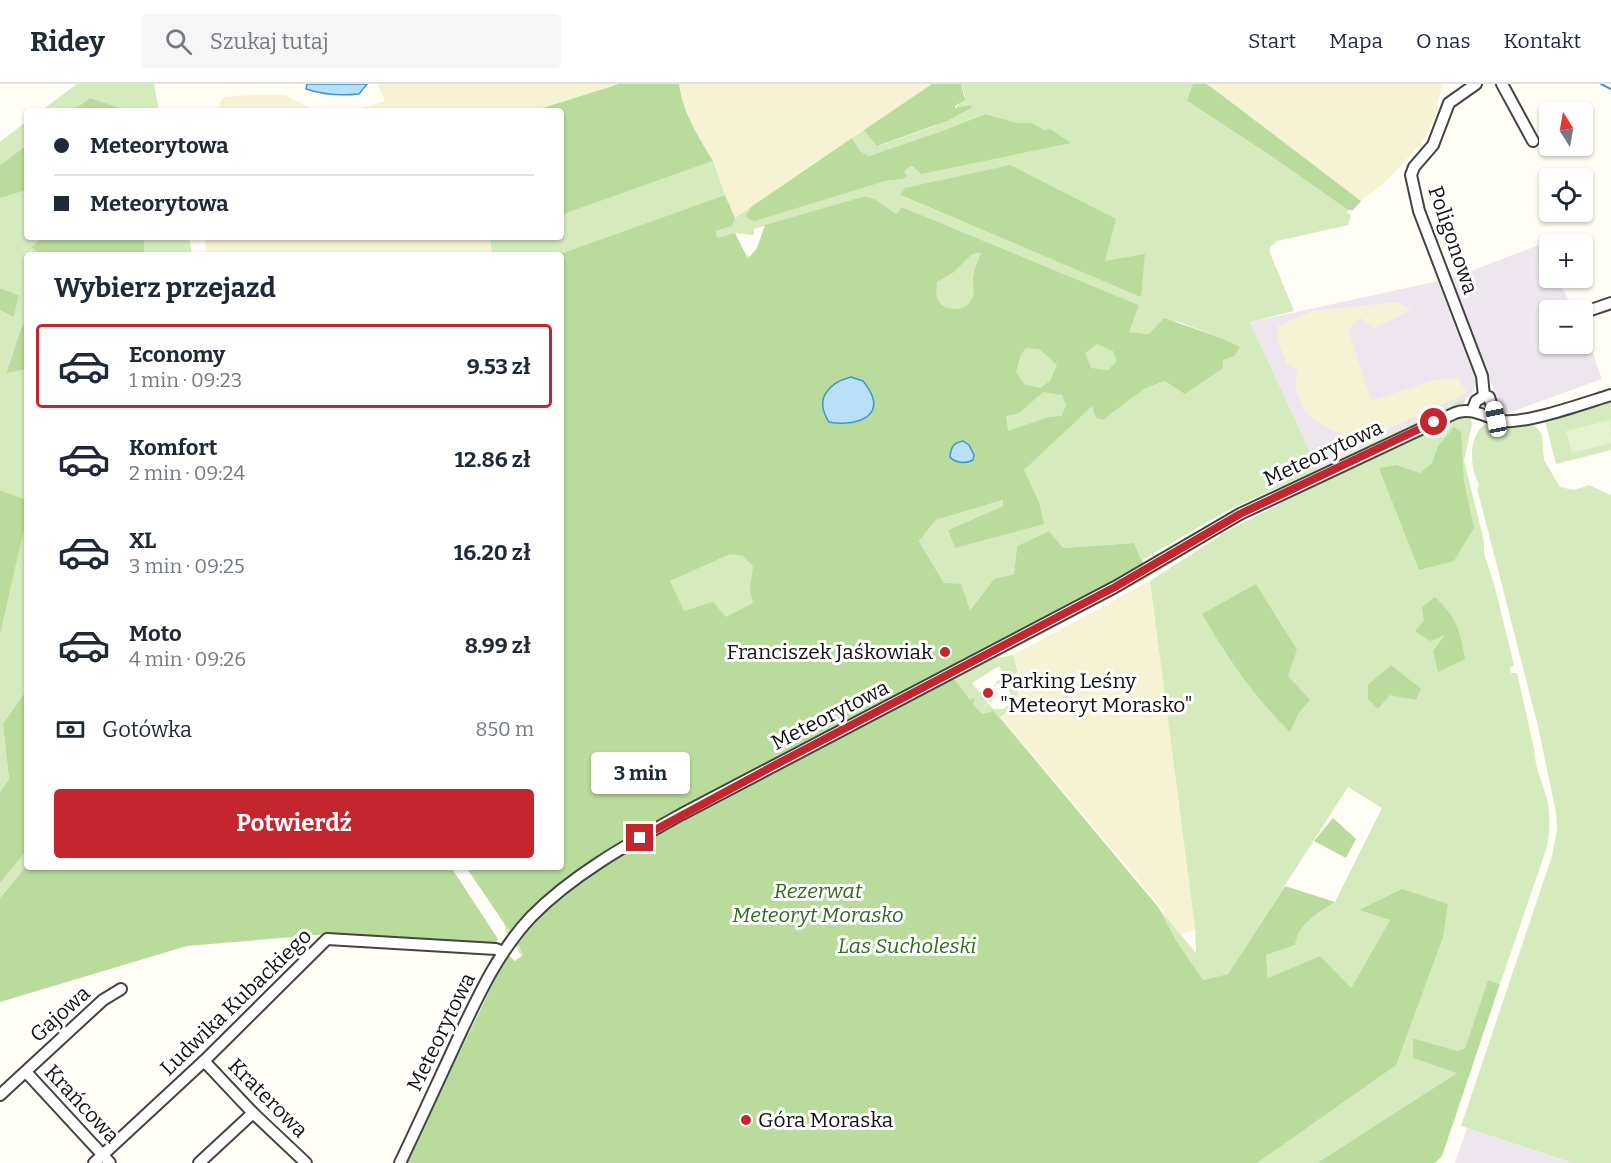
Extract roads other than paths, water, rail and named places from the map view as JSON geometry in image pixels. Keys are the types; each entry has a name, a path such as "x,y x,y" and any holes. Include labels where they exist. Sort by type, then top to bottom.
{"street":[{"name":"Poligonowa","path":"1476,84 1449,103 1433,145 1414,167 1411,176 1419,212 1482,376 1484,396 1489,397 1496,419"},
{"path":"1502,84 1533,141"},
{"path":"1593,309 1611,303"},
{"path":"1484,396 1476,401 1472,411 1496,419 1518,420 1611,395"},
{"name":"Meteorytowa","path":"399,1163 462,1029 503,952 531,917 557,893 682,814 1105,593 1240,514 1455,412 1472,411"},
{"name":"Ludwika Kubackiego","path":"102,1160 327,939 496,949 503,952"},
{"name":"Gajowa","path":"0,1095 103,1000 121,989"},
{"name":"Kraterowa","path":"204,1061 253,1113 306,1163"},
{"name":"Krańcowa","path":"26,1072 102,1160"},
{"path":"199,1163 253,1113"}],"water":[{"path":"307,84 367,84 359,94 345,95 326,94 306,89"},
{"path":"851,377 863,381 870,391 873,398 871,412 866,417 852,422 829,422 825,414 823,399 836,383"},
{"path":"963,441 969,445 974,455 973,460 958,462 950,457 951,451 953,446"}],"waterway":[{"path":"1601,84 1611,89"}],"place":[{"name":"Franciszek Jaśkowiak","path":"945,652"},
{"name":"Parking Leśny \"Meteoryt Morasko\"","path":"988,693"},
{"name":"Góra Moraska","path":"746,1120"}],"park label":[{"name":"Rezerwat Meteoryt Morasko","path":"818,903"},
{"name":"Las Sucholeski","path":"907,946"}]}
